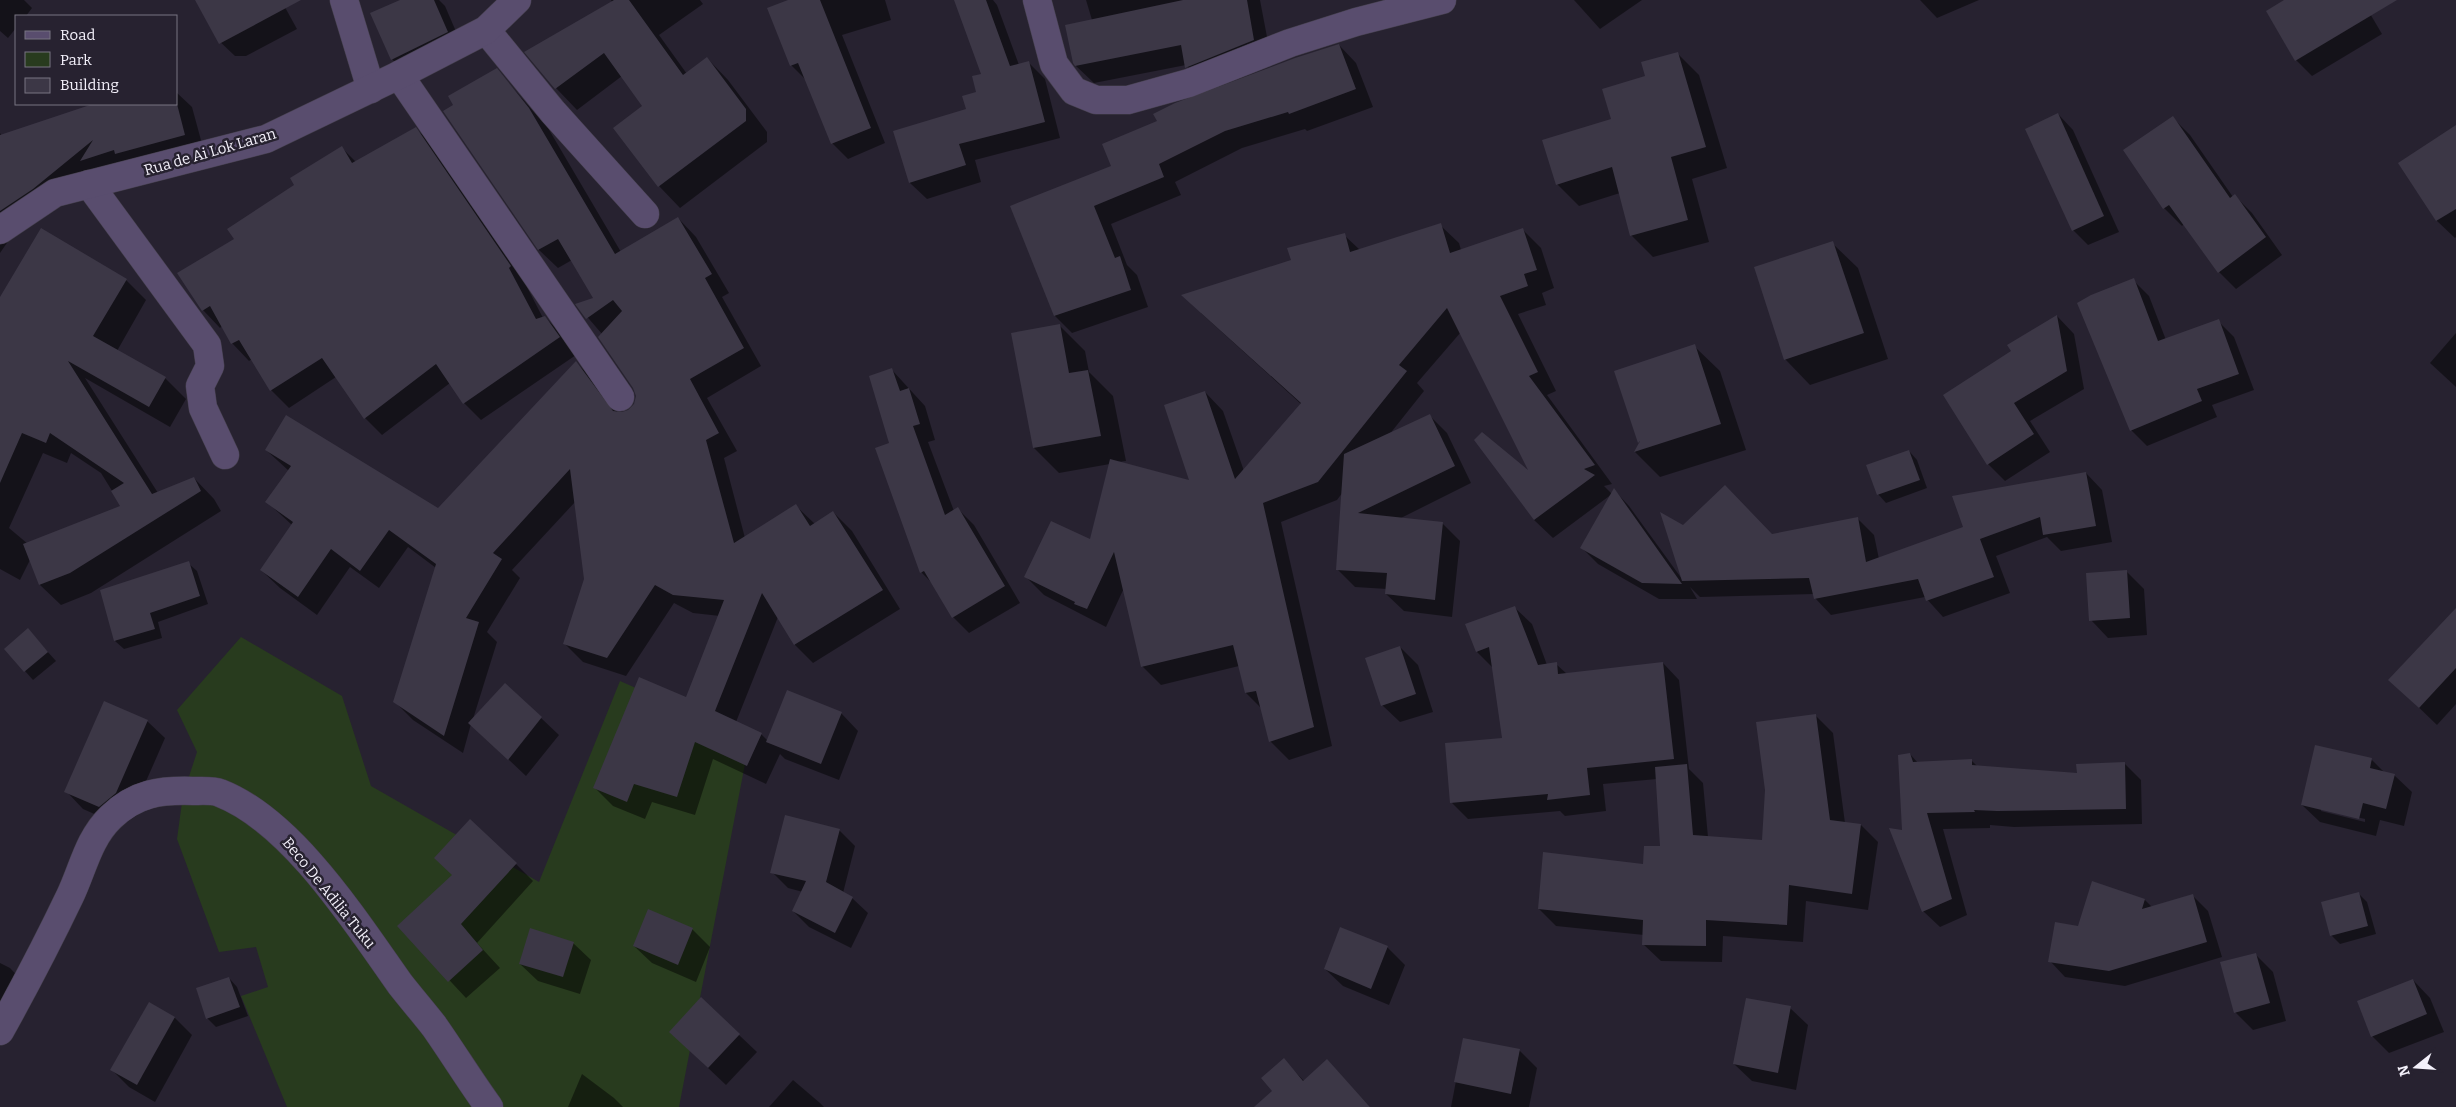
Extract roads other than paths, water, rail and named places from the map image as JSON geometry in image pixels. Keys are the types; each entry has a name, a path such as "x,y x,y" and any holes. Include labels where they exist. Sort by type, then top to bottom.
{"street":[{"path":"344,0 370,89"},
{"name":"Rua de Ai Lok Laran","path":"0,230 55,193 266,139 399,76 486,30 517,0"},
{"path":"1037,0 1054,64 1074,91 1096,100 1128,100 1189,84 1300,40 1356,22 1442,0"},
{"path":"486,30 553,112 645,214"},
{"path":"399,76 620,397"},
{"path":"89,184 207,345 210,366 200,386 203,408 225,455"},
{"name":"Beco De Adilia Tuku","path":"0,1031 42,956 76,884 86,855 96,836 110,818 129,804 149,793 166,791 219,792 245,807 277,830 302,856 342,904 433,1026 489,1107"}]}
